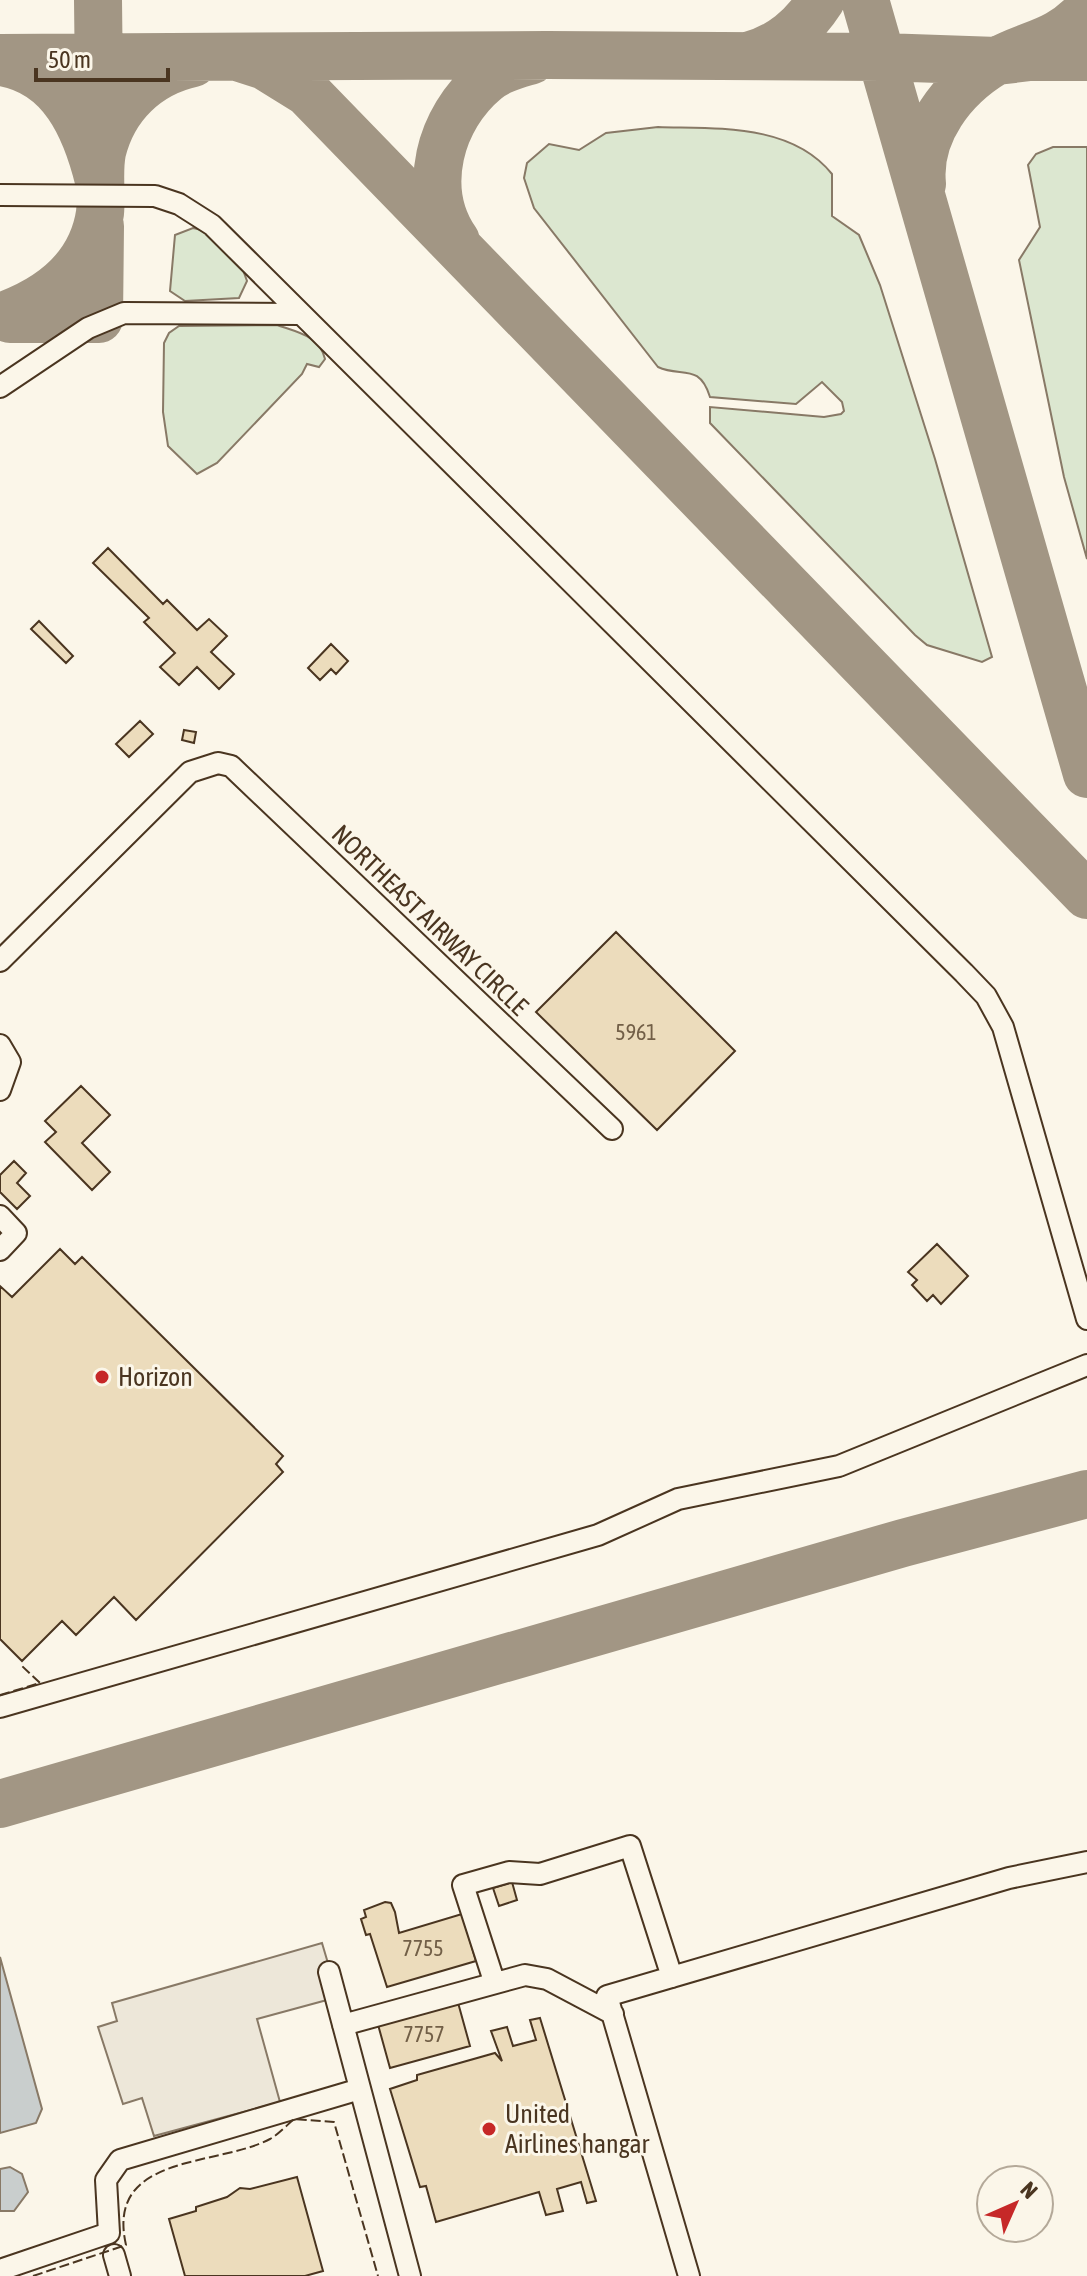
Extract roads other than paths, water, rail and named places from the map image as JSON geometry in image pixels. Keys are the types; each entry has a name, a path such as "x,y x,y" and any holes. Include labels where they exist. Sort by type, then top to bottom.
{"street":[{"path":"0,195 155,196 179,204 212,225 986,996 1007,1040 1087,1319"},
{"path":"0,387 88,328 124,313 301,314"},
{"name":"NORTHEAST AIRWAY CIRCLE","path":"0,961 190,772 206,766 231,766 612,1129"},
{"path":"0,1090 5,1054"},
{"path":"0,1216 16,1233 0,1250"},
{"path":"0,1707 598,1535 678,1499 839,1466 1087,1365"},
{"path":"494,1981 463,1885 509,1872 540,1874 630,1846 672,1977"},
{"path":"689,2276 607,1996 1009,1878 1087,1862"},
{"path":"329,1972 410,2276"},
{"path":"343,2025 494,1981 525,1975 547,1979 613,2014"},
{"path":"0,2270 109,2233 106,2180 120,2160 360,2089"},
{"path":"114,2255 120,2276"}],"place":[{"name":"Horizon","path":"102,1377"},
{"name":"United Airlines hangar","path":"489,2129"}]}
